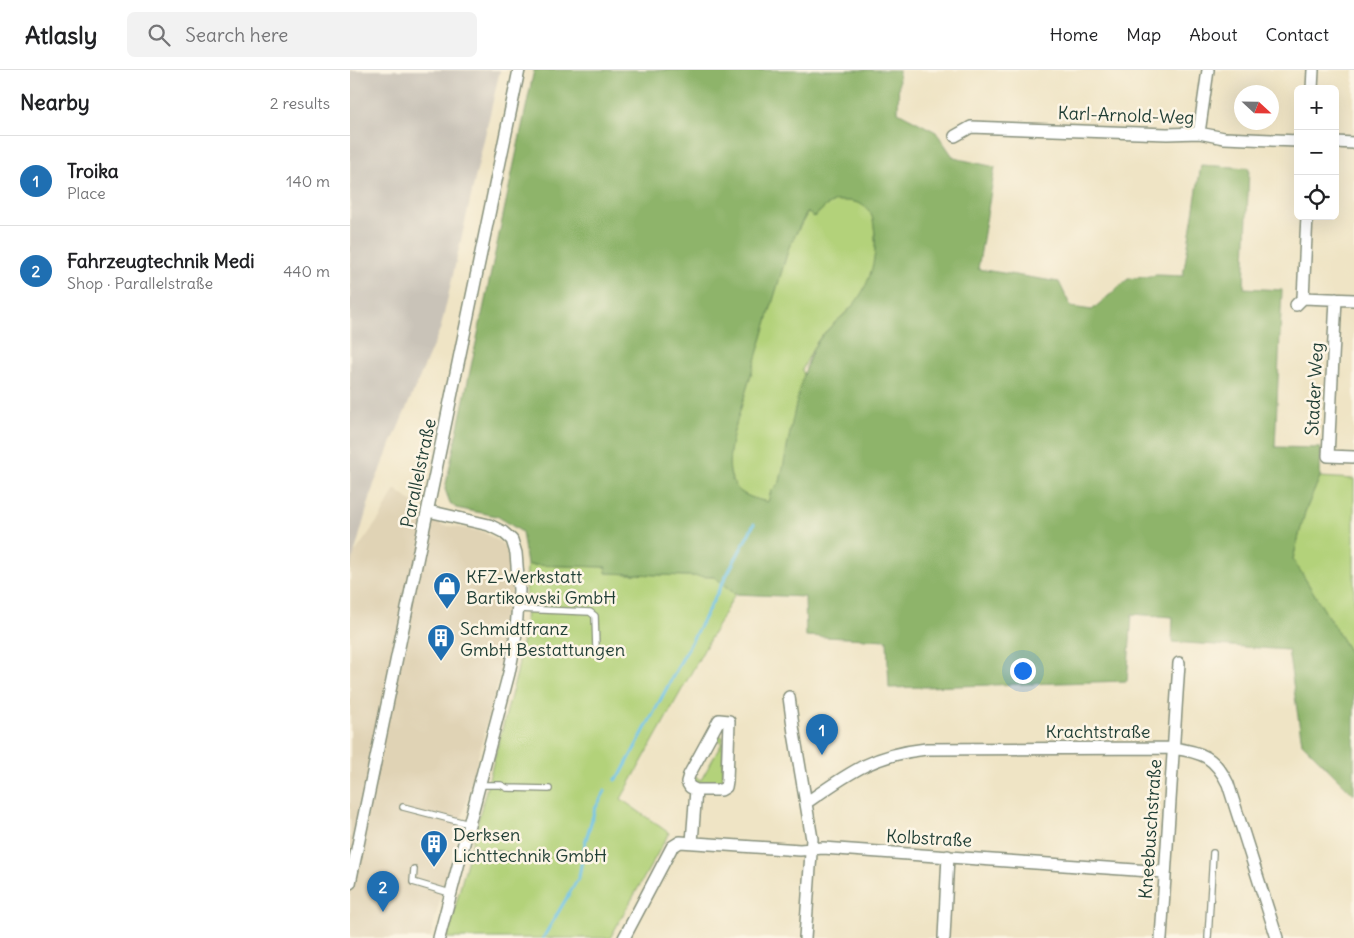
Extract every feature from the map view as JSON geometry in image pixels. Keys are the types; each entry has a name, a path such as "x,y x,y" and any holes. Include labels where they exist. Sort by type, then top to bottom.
{"street":[{"name":"Parallelstraße","path":"350,883 519,70"},
{"path":"1199,133 1208,70"},
{"path":"1312,85 1313,70"},
{"name":"Karl-Arnold-Weg","path":"955,136 971,127 1167,134 1199,133 1224,138 1294,140"},
{"path":"1339,142 1354,143"},
{"path":"1307,220 1300,302 1336,299 1354,300"},
{"name":"Stader Weg","path":"1336,299 1328,456 1354,457"},
{"path":"428,512 489,525 503,532 512,540 518,571 518,609 515,643 509,673 439,938"},
{"name":"Kneebuschstraße","path":"1160,938 1178,662"},
{"path":"790,697 794,734 812,839 805,938"},
{"path":"719,720 729,721 728,781 726,787 721,790 696,790 690,787 687,782 689,775 719,720"},
{"name":"Krachtstraße","path":"806,803 848,773 889,754 907,751 936,749 1173,748 1191,750 1209,758 1220,768 1228,784 1277,938"},
{"path":"692,842 696,790"},
{"name":"Kolbstraße","path":"624,938 672,847 680,842 811,849 823,848 1164,872"},
{"path":"944,938 948,856"}],"lane":[{"path":"518,609 590,612 595,616 596,649"},
{"path":"479,785 548,789"},
{"path":"403,807 469,824"},
{"path":"461,853 522,855"},
{"path":"1208,938 1213,853"},
{"path":"414,869 413,882 450,893"}],"shaded area":[{"path":"350,70 500,70 441,327 374,484 350,569"},
{"path":"395,489 443,526 483,532 506,548 511,567 512,583 510,616 503,663 430,938 350,938 350,569 354,554 381,516"}],"green space":[{"path":"534,70 899,70 898,112 936,132 954,158 995,167 978,269 1059,282 1071,307 1092,310 1128,279 1157,275 1183,276 1201,165 1249,168 1244,288 1282,290 1275,447 1321,448 1320,477 1305,512 1293,559 1354,659 1354,795 1302,743 1288,650 1172,642 1173,617 1132,614 1127,681 889,688 887,640 806,636 805,597 735,594 714,577 606,573 606,567 527,565 522,532 497,516 456,508 450,503 445,489","holes":["836,201 859,203 868,209 871,214 875,232 872,269 868,281 855,303 823,335 812,352 797,399 780,482 771,491 768,502 750,497 741,492 735,486 732,479 729,463 731,446 789,247 807,212 814,217 826,206"]},
{"path":"836,201 859,203 868,209 873,220 875,241 874,263 863,293 853,306 821,336 802,370 805,377 780,482 771,491 768,502 751,497 741,492 735,486 729,463 734,431 789,247 808,212 814,217 826,206"},
{"path":"1320,477 1354,479 1354,659 1293,559 1305,512"},
{"path":"527,565 606,567 607,573 714,577 735,594 621,799 669,833 610,938 447,938 517,673 525,627"},
{"path":"719,735 723,737 723,780 721,785 697,785 694,777 701,780 722,743 715,739"}],"waterway":[{"path":"615,780 621,774 754,524"},
{"path":"543,938 579,877 585,843 595,809 605,791"}],"place":[{"name":"KFZ-Werkstatt Bartikowski GmbH","path":"447,610"},
{"name":"Schmidtfranz GmbH Bestattungen","path":"441,662"},
{"name":"Troika","path":"822,755"},
{"name":"Derksen Lichttechnik GmbH","path":"434,868"},
{"name":"Fahrzeugtechnik Medi","path":"383,912"}]}
